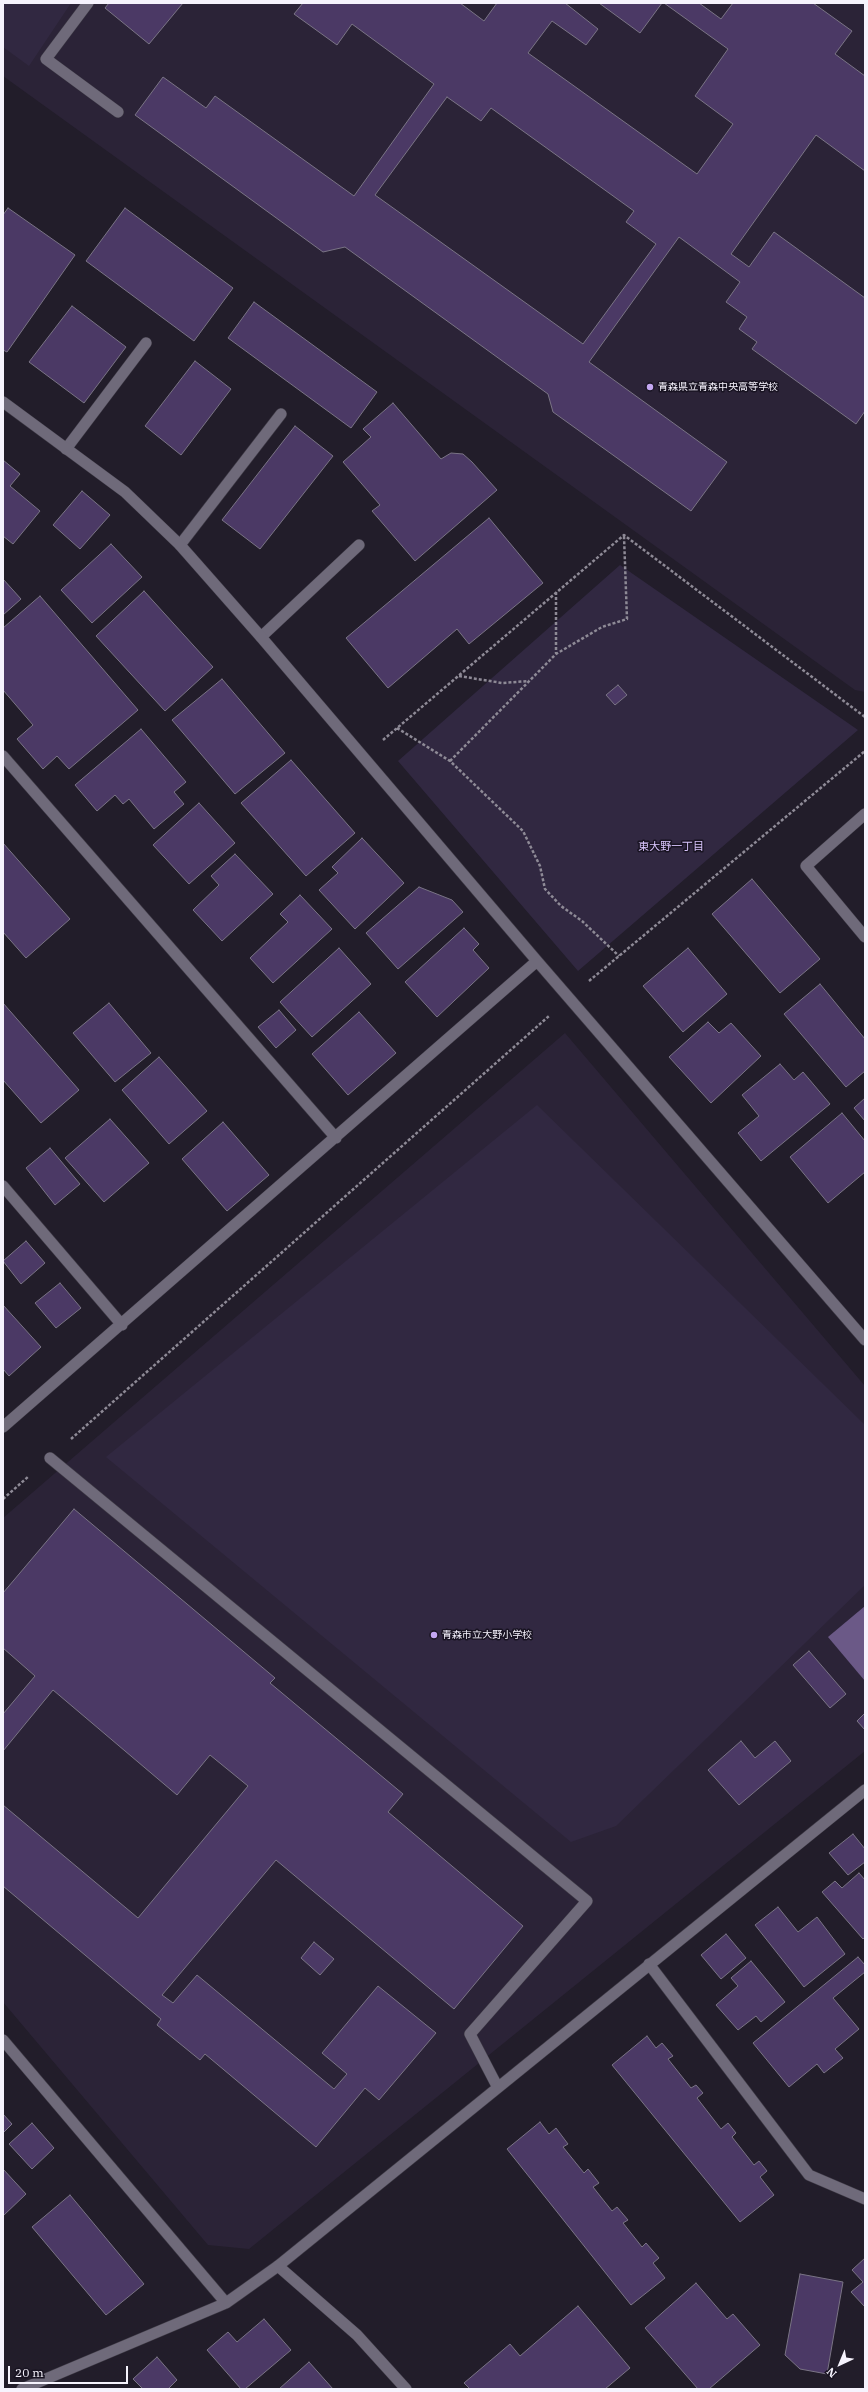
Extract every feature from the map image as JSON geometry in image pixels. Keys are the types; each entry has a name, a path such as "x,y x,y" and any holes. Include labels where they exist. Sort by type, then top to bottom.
{"street":[{"path":"88,3 46,59 118,112"},
{"path":"66,449 146,343"},
{"path":"3,402 125,492 180,545 261,637 537,961 865,1340"},
{"path":"180,545 281,414"},
{"path":"261,637 359,545"},
{"path":"3,756 336,1138"},
{"path":"865,814 806,866 865,937"},
{"path":"3,1427 122,1325 537,961"},
{"path":"3,1186 122,1325"},
{"path":"50,1458 587,1902 470,2034 497,2086"},
{"path":"22,2389 226,2303 278,2266 497,2086 865,1790"},
{"path":"649,1964 809,2175 865,2199"},
{"path":"3,2040 226,2303"},
{"path":"278,2266 357,2335 406,2389"}],"path":[{"path":"364,757 624,535"},
{"path":"450,761 556,654 602,627 627,619 624,535"},
{"path":"624,535 865,717"},
{"path":"556,592 556,654"},
{"path":"459,676 502,683 529,681"},
{"path":"397,728 450,761 523,831 540,866 545,889 560,906 582,921 619,956"},
{"path":"3,1499 569,998 865,751"}],"shaded area":[{"name":"青森県立青森中央高等学校","path":"3,3 865,3 865,692 855,690 3,76"},
{"path":"3,3 71,3 29,66 3,47"},
{"path":"620,565 858,730 578,971 398,761"},
{"name":"青森市立大野小学校","path":"565,1033 865,1386 865,1751 249,2249 208,2245 3,2002 3,1518"},
{"path":"537,1105 865,1425 865,1585 616,1826 571,1842 106,1457"},
{"path":"865,1606 865,1681 828,1637"}],"building":[{"path":"109,3 183,3 149,44 105,8"},
{"path":"303,3 460,3 484,21 497,3 565,3 598,29 586,45 552,21 528,53 697,174 733,124 695,96 728,49 664,3 699,3 721,19 733,3 813,3 852,31 835,54 865,76 865,171 816,135 731,254 749,267 774,232 865,298 865,411 856,424 752,349 757,342 739,329 747,317 726,302 740,282 679,237 589,362 727,462 691,511 553,412 548,394 345,247 323,252 135,115 163,77 206,108 215,96 354,196 434,84 352,24 337,45 294,14","holes":["447,97 481,121 491,108 634,211 626,222 656,244 583,344 375,195"]},
{"path":"599,3 662,3 640,33"},
{"path":"8,208 75,255 7,352 3,350 3,215"},
{"path":"125,208 233,288 194,341 86,261"},
{"path":"254,302 377,392 351,428 228,338"},
{"path":"72,306 126,347 84,403 29,362"},
{"path":"195,361 231,389 181,455 145,426"},
{"path":"393,403 441,459 451,453 463,454 497,490 415,561 372,511 380,505 343,462 371,437 363,429"},
{"path":"295,426 333,456 260,549 222,520"},
{"path":"3,460 20,474 10,486 40,511 13,544 3,536"},
{"path":"82,491 110,515 80,549 53,525"},
{"path":"489,518 543,583 469,644 457,629 388,688 346,638"},
{"path":"111,544 142,577 92,623 61,590"},
{"path":"3,579 21,599 3,615"},
{"path":"144,591 213,667 165,711 96,636"},
{"path":"40,596 138,710 69,769 57,756 43,769 17,739 33,725 3,690 3,628"},
{"path":"222,679 285,753 235,794 172,720"},
{"path":"618,685 627,695 615,705 606,695"},
{"path":"141,729 186,782 174,792 184,804 154,829 129,799 123,804 115,795 97,811 75,785"},
{"path":"291,760 355,833 306,876 241,803"},
{"path":"199,803 235,843 189,884 153,845"},
{"path":"362,838 404,883 355,929 319,890 338,873 332,867"},
{"path":"3,843 70,919 26,958 3,932"},
{"path":"235,854 273,894 222,941 193,910 219,885 211,876"},
{"path":"752,879 820,959 780,993 712,914"},
{"path":"419,887 452,900 463,912 398,969 366,933"},
{"path":"300,895 332,929 273,983 250,958 288,922 280,914"},
{"path":"464,928 479,944 473,950 489,968 437,1017 405,982"},
{"path":"339,948 371,984 312,1037 280,1002"},
{"path":"688,948 727,994 683,1032 643,986"},
{"path":"820,984 865,1039 865,1071 846,1087 784,1014"},
{"path":"3,1003 79,1090 41,1123 3,1080"},
{"path":"109,1003 151,1053 115,1082 73,1033"},
{"path":"279,1010 296,1030 276,1048 258,1027"},
{"path":"359,1012 396,1053 348,1095 312,1054"},
{"path":"708,1022 719,1033 731,1023 761,1056 711,1103 669,1057"},
{"path":"159,1057 207,1111 169,1144 122,1090"},
{"path":"780,1064 794,1080 803,1072 830,1104 761,1161 738,1133 759,1116 742,1095"},
{"path":"865,1098 865,1121 854,1108"},
{"path":"842,1113 865,1141 865,1172 828,1203 790,1157"},
{"path":"110,1119 149,1163 104,1202 65,1158"},
{"path":"223,1122 269,1175 227,1211 182,1159"},
{"path":"50,1148 80,1184 55,1205 26,1168"},
{"path":"26,1241 45,1263 21,1284 3,1261"},
{"path":"60,1283 81,1308 56,1328 35,1303"},
{"path":"3,1305 41,1347 9,1376 3,1369"},
{"path":"74,1509 275,1678 270,1683 403,1794 388,1812 523,1926 454,2009 276,1860 162,1995 173,2003 197,1975 334,2089 347,2074 322,2053 378,1986 436,2033 379,2100 365,2088 316,2147 205,2054 200,2060 157,2025 161,2019 3,1886 3,1805 138,1918 248,1786 210,1755 177,1795 53,1690 3,1751 3,1714 35,1676 3,1648 3,1593"},
{"path":"809,1651 846,1694 830,1708 793,1665"},
{"path":"865,1713 865,1730 857,1721"},
{"path":"741,1741 755,1758 775,1741 791,1761 739,1805 708,1770"},
{"path":"853,1834 865,1849 865,1862 848,1875 829,1853"},
{"path":"859,1873 865,1880 865,1937 863,1939 822,1892 835,1881 842,1888"},
{"path":"778,1907 798,1932 817,1917 845,1954 804,1987 755,1925"},
{"path":"726,1934 746,1958 721,1979 701,1955"},
{"path":"314,1942 334,1959 320,1975 301,1958"},
{"path":"858,1957 865,1965 865,1972 833,1998 859,2029 835,2049 843,2058 824,2073 817,2064 789,2087 753,2043"},
{"path":"751,1961 785,2002 761,2022 756,2016 738,2030 716,2005 738,1986 731,1978"},
{"path":"647,2036 656,2048 662,2043 673,2056 668,2059 691,2088 696,2085 703,2093 697,2098 721,2129 728,2123 736,2133 732,2137 754,2165 759,2161 767,2171 760,2177 774,2195 740,2222 612,2065"},
{"path":"3,2114 12,2124 3,2133"},
{"path":"540,2122 549,2134 556,2128 568,2144 563,2147 584,2173 588,2169 599,2183 593,2187 612,2211 617,2207 628,2220 623,2223 642,2247 646,2243 659,2258 653,2263 665,2278 631,2305 507,2149"},
{"path":"32,2123 54,2148 32,2169 9,2144"},
{"path":"3,2169 26,2194 3,2216"},
{"path":"70,2195 144,2284 106,2315 32,2227"},
{"path":"865,2258 865,2307 851,2292 863,2282 852,2270"},
{"path":"800,2274 843,2282 827,2374 800,2369 785,2355"},
{"path":"696,2283 727,2319 733,2314 760,2345 709,2389 698,2389 645,2328"},
{"path":"578,2306 630,2368 605,2389 470,2389 464,2383 510,2344 520,2356"},
{"path":"264,2319 291,2350 245,2389 241,2389 207,2350 228,2332 237,2342"},
{"path":"157,2357 177,2380 168,2389 143,2389 133,2379"},
{"path":"309,2362 333,2389 279,2389"}],"place":[{"name":"青森県立青森中央高等学校","path":"650,387"},
{"name":"青森市立大野小学校","path":"434,1635"}],"district":[{"name":"東大野一丁目","path":"671,847"}]}
